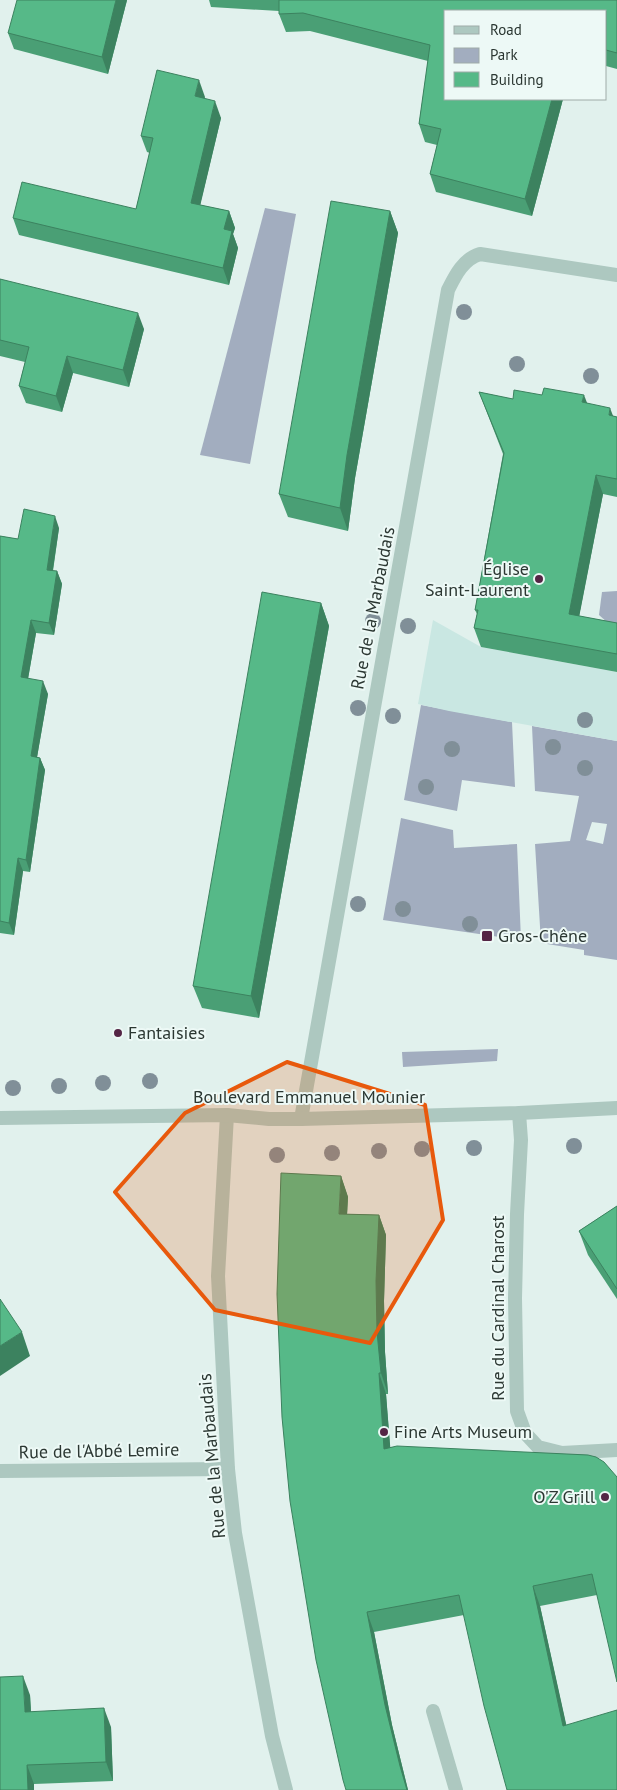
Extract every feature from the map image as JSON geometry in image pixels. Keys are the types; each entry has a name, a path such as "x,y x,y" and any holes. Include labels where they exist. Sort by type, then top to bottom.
{"street":[{"name":"Rue de la Marbaudais","path":"301,1118 448,290 462,266 472,256 480,254 617,275"},
{"name":"Boulevard Emmanuel Mounier","path":"0,1118 227,1115 269,1119 520,1113 617,1108"},
{"name":"Rue du Cardinal Charost","path":"520,1113 521,1140 515,1298 516,1411 525,1433 538,1447 562,1453 617,1450"},
{"name":"Rue de la Marbaudais","path":"227,1115 218,1276 228,1469 235,1532 272,1736 286,1790"},
{"name":"Rue de l'Abbé Lemire","path":"0,1471 228,1469"},
{"path":"433,1711 456,1790"}],"highlighted area":[{"path":"287,1062 425,1105 443,1220 370,1343 215,1310 115,1192 185,1113"}],"green space":[{"path":"265,208 296,214 250,464 200,455"},
{"path":"617,591 617,631 599,615 602,592"},
{"path":"421,705 512,722 515,787 462,780 457,811 404,800"},
{"path":"532,726 617,741 617,960 584,955 584,950 541,943 535,844 570,841 579,796 535,791","holes":["592,822 607,824 603,844 586,840"]},
{"path":"401,818 453,830 454,848 517,844 521,940 383,920"},
{"path":"498,1049 497,1061 403,1067 402,1052"}],"shaded area":[{"path":"433,620 481,647 617,672 617,741 418,704"}],"building":[{"path":"17,0 116,0 102,57 8,33"},
{"path":"279,0 617,0 617,53 607,50 607,10 444,10 444,100 552,100 525,199 430,174 441,129 419,124 430,45 303,13 279,14"},
{"path":"157,70 199,80 195,96 215,101 191,203 229,211 224,229 232,231 223,268 13,218 22,182 136,209 153,138 141,136"},
{"path":"331,201 390,211 347,455 340,508 279,494"},
{"path":"0,279 138,313 123,370 67,356 56,396 19,386 29,347 0,340"},
{"name":"Église Saint-Laurent","path":"544,388 584,395 582,402 610,408 609,415 617,417 617,479 596,475 569,614 617,623 617,654 474,628 478,610 475,610 504,453 479,392 513,399 514,390 542,395"},
{"path":"24,509 55,516 47,570 57,571 49,623 31,620 21,677 43,681 31,756 40,758 26,860 18,858 9,923 0,921 0,536 18,539"},
{"path":"262,592 321,603 251,996 193,986"},
{"path":"281,1173 341,1176 339,1214 379,1215 376,1281 377,1332 381,1373 379,1373 384,1449 397,1446 588,1455 604,1462 617,1477 617,1682 592,1574 533,1586 563,1726 617,1710 617,1790 507,1790 484,1706 459,1595 367,1612 385,1705 407,1790 346,1790 316,1660 290,1501 282,1417 277,1294"},
{"path":"617,1206 617,1289 579,1231"},
{"path":"0,1299 22,1332 0,1346"},
{"path":"23,1676 25,1712 104,1708 106,1762 27,1765 28,1790 0,1790 0,1677"}],"place":[{"name":"Église Saint-Laurent","path":"539,579"},
{"name":"Gros-Chêne","path":"487,936"},
{"name":"Fantaisies","path":"118,1033"},
{"name":"Fine Arts Museum","path":"384,1432"},
{"name":"O'Z Grill","path":"605,1497"}]}
